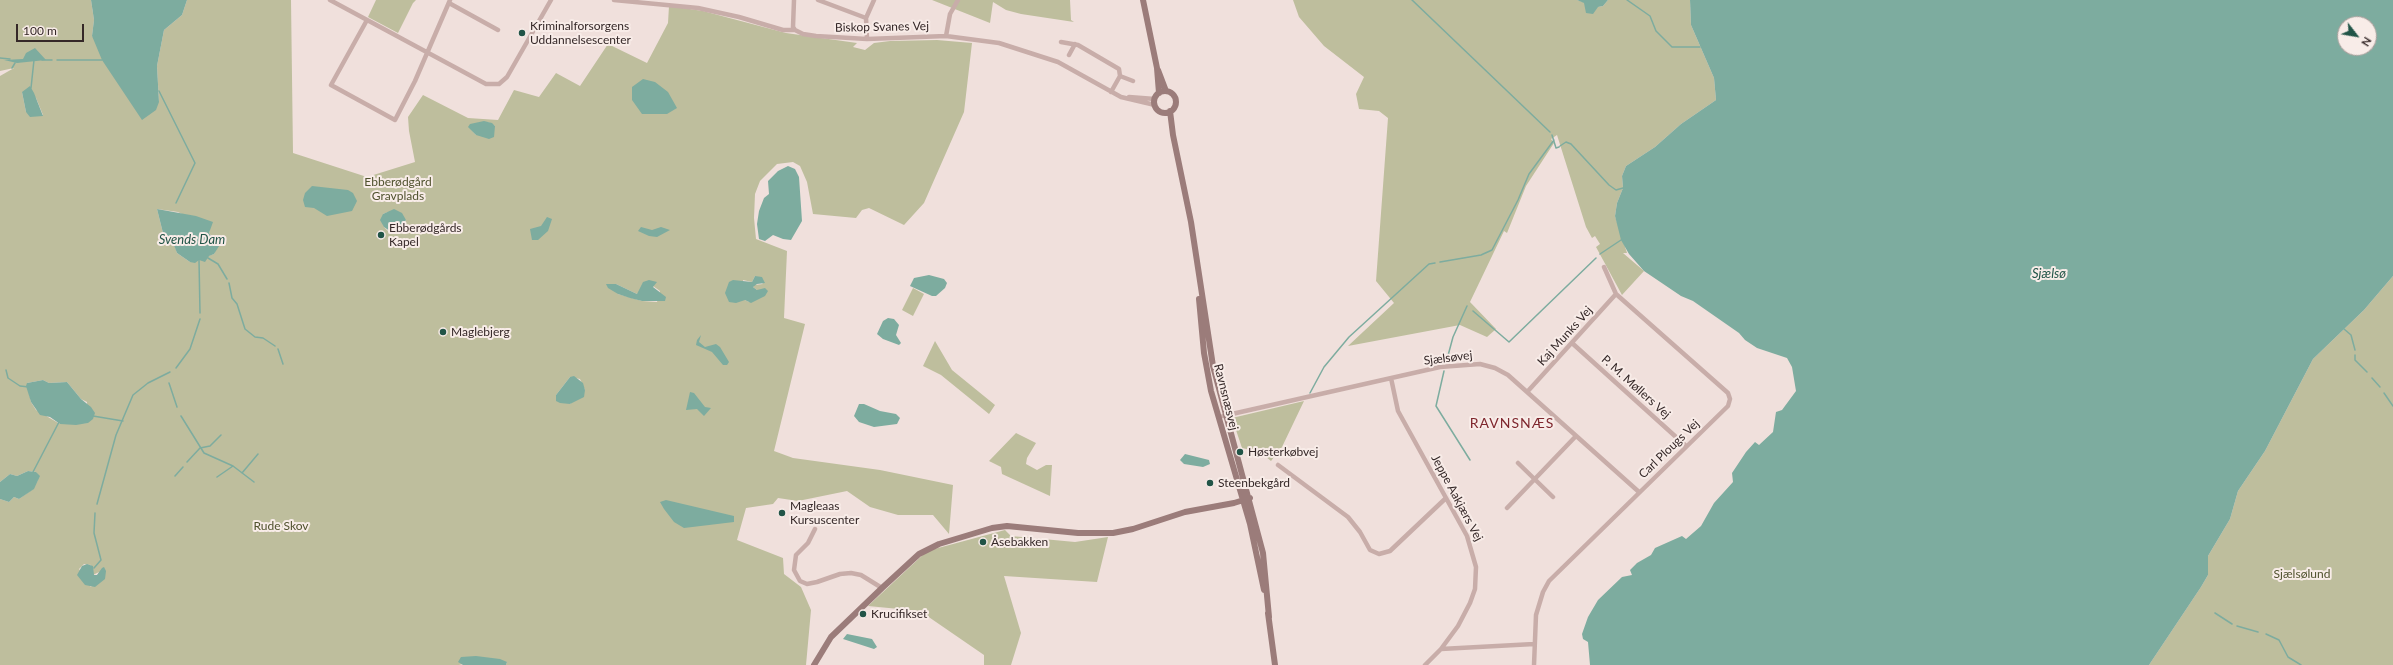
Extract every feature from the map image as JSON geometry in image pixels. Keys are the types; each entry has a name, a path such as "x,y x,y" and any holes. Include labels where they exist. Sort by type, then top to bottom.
{"main road":[{"path":"1143,0 1157,68 1159,97 1158,110 1167,112"},
{"name":"Ravnsnæsvej","path":"1159,97 1171,93 1176,101 1167,112 1190,217 1222,416 1263,553 1275,665"},
{"path":"814,665 831,637 882,588 926,550 939,544 992,528 1012,526 1078,533 1113,533 1133,529 1185,512 1247,499"}],"street":[{"path":"330,0 486,84 499,84 507,77 551,0"},
{"name":"Biskop Svanes Vej","path":"614,0 698,8 739,17 783,30 795,30 803,34 816,36 867,39 946,36 999,43 1038,54 1058,62 1119,95 1159,97"},
{"path":"794,0 793,27 795,30"},
{"path":"818,0 866,18"},
{"path":"867,39 866,18 874,0"},
{"path":"946,36 950,14 958,0"},
{"path":"367,20 331,85 395,120 415,81 426,52 450,2 498,30"},
{"path":"1061,42 1075,44 1119,69 1120,76 1111,92"},
{"path":"1069,55 1075,44"},
{"path":"1120,76 1133,82"},
{"name":"Carl Plougs Vej","path":"1534,665 1534,644 1539,603 1550,581 1728,406 1730,396 1616,294 1604,266"},
{"name":"Kaj Munks Vej","path":"1528,392 1616,294"},
{"name":"P. M. Møllers Vej","path":"1572,343 1686,446"},
{"name":"Sjælsøvej","path":"1222,416 1440,367 1480,364 1495,368 1508,375 1639,492"},
{"name":"Jeppe Aakjærs Vej","path":"1391,378 1398,411 1473,550 1476,578 1475,589 1464,615 1441,649 1424,665"},
{"path":"1507,508 1576,436"},
{"path":"1518,463 1553,498"},
{"path":"1278,465 1348,517 1360,532 1370,550 1379,554 1390,551 1446,498"},
{"path":"815,529 808,543 796,555 794,570 800,580 807,584 850,573 862,575 882,588"},
{"path":"1441,649 1534,644"}],"green space":[{"name":"Rude Skov","path":"0,0 91,0 94,20 92,36 159,102 157,66 164,30 182,15 187,0 291,0 293,153 367,177 415,162 408,117 423,95 468,118 498,120 514,90 539,97 556,73 580,86 608,44 647,63 668,23 669,6 703,11 786,33 857,43 853,47 865,50 874,43 890,41 937,40 972,43 964,112 924,203 904,225 869,208 862,210 856,218 813,214 807,182 800,166 793,162 777,164 760,181 755,194 754,218 756,239 787,251 784,318 805,324 774,451 793,458 880,470 953,485 949,534 933,515 898,515 870,507 847,491 798,501 778,498 773,504 746,508 737,540 783,558 784,574 801,587 811,610 806,665 506,665 507,662 459,664 463,665 0,665 0,499 9,502 14,497 19,499 33,489 38,480 36,472 28,471 17,476 10,474 0,482 0,76 14,68 0,71","holes":["22,92 36,98 43,115 26,112","488,122 495,126 476,135 469,127","157,209 178,212 210,229 209,233 218,244 214,254 190,262 177,253 173,240 163,233","388,212 406,220 401,228 389,232 384,227 383,214","755,276 763,284 754,285 753,287 757,290 749,302 745,300 743,280 752,282","616,284 637,294 653,286 660,291 657,302 642,301 618,294","570,377 580,379 585,390 570,404 556,395","43,380 49,383 67,382 81,399 87,402 88,423 60,424 36,410 31,402 27,383","84,564 91,565 93,575 99,572 91,587 79,569"]},
{"path":"376,0 416,0 398,33 368,17"},
{"path":"932,0 1070,0 1071,20 1074,22 1021,14 1006,10 993,2 990,23"},
{"path":"1293,0 1577,0 1598,7 1603,6 1608,0 1690,0 1691,25 1714,78 1716,100 1681,124 1655,147 1626,166 1622,176 1623,188 1617,203 1615,216 1627,253 1623,253 1644,271 1622,295 1596,247 1600,244 1595,236 1592,238 1586,227 1557,135 1551,139 1554,143 1526,186 1507,233 1504,231 1470,302 1496,329 1487,337 1460,325 1348,346 1394,303 1376,281 1388,118 1379,111 1359,109 1356,94 1364,77 1324,46 1299,17"},
{"name":"Sjælsølund","path":"2393,276 2393,665 2149,665 2208,575 2208,556 2230,519 2238,491 2265,451 2313,359 2364,310"},
{"path":"913,288 924,294 913,316 902,310"},
{"path":"935,341 952,370 995,405 989,414 941,375 923,366"},
{"path":"1304,401 1282,447 1271,461 1260,452 1242,448 1232,418"},
{"path":"1016,433 1036,443 1027,458 1026,464 1037,470 1046,465 1052,465 1050,496 1002,474 1001,467 989,461"},
{"path":"1005,530 1011,536 1075,542 1108,537 1097,582 1004,576 1021,633 1011,665 984,665 984,655 920,611 868,606 927,551"}],"water":[{"path":"91,0 187,0 182,15 164,30 157,66 159,102 156,110 142,120 102,60 92,36 94,20"},
{"path":"1577,0 1608,0 1603,6 1598,7 1593,14 1586,13 1584,3"},
{"name":"Sjælsø","path":"1690,0 2393,0 2393,276 2364,310 2313,359 2265,451 2238,491 2230,519 2208,556 2208,575 2149,665 1590,665 1588,642 1583,639 1582,634 1588,617 1598,600 1622,577 1632,575 1630,570 1637,563 1651,555 1655,548 1682,536 1686,539 1701,526 1714,503 1733,482 1732,473 1746,452 1755,442 1759,445 1773,432 1776,412 1782,410 1796,391 1792,367 1787,358 1757,348 1745,340 1739,333 1693,301 1681,296 1644,271 1629,254 1621,240 1615,216 1617,203 1623,188 1622,176 1626,166 1655,147 1681,124 1716,100 1714,78 1691,25"},
{"path":"35,48 46,60 17,63 4,60 23,59 26,53"},
{"path":"643,79 655,82 668,92 677,108 667,114 642,114 632,100 632,87"},
{"path":"30,86 43,116 30,117 26,112 22,92"},
{"path":"484,121 492,123 495,126 494,137 489,139 476,135 468,127 470,124"},
{"path":"788,166 795,169 799,177 802,221 791,240 773,235 765,241 759,239 757,224 759,211 764,198 769,194 768,181 778,171"},
{"path":"312,186 348,190 353,193 357,201 352,211 327,216 314,208 305,207 303,200 305,193"},
{"name":"Svends Dam","path":"157,209 196,216 213,222 209,233 213,239 221,243 214,254 209,256 205,262 199,260 195,263 190,262 177,253 172,240 163,233"},
{"path":"394,209 402,213 406,220 399,231 394,234 384,227 380,220 383,214"},
{"path":"547,217 552,219 548,231 538,240 532,240 530,229 541,226"},
{"path":"641,227 652,230 661,227 670,230 657,237 649,236 638,231"},
{"path":"929,275 944,279 947,283 945,288 936,296 932,296 910,286 914,278"},
{"path":"755,276 762,277 765,283 757,284 753,287 757,290 765,288 768,291 765,296 751,303 745,300 736,303 729,302 725,293 729,282 733,280 752,282"},
{"path":"649,280 657,282 653,287 666,297 665,301 642,301 630,298 618,294 608,288 606,284 616,284 637,294 643,282"},
{"path":"888,318 894,319 899,325 896,335 901,343 899,345 883,339 877,334 883,321"},
{"path":"701,335 699,342 705,347 716,344 720,347 729,362 727,365 723,365 712,352 696,345 697,340"},
{"path":"574,376 583,383 585,390 584,397 570,404 556,401 556,395 570,377"},
{"path":"43,380 49,383 67,382 81,399 91,407 95,413 93,419 88,423 76,425 60,424 50,417 40,415 31,402 26,386 27,383"},
{"path":"690,392 694,393 705,407 711,408 704,416 697,409 686,410"},
{"path":"859,404 864,404 880,411 896,414 900,418 897,424 874,427 859,422 854,416"},
{"path":"1185,454 1209,460 1210,464 1203,467 1184,464 1180,460"},
{"path":"28,471 36,472 40,476 34,489 19,499 14,497 9,502 0,499 0,482 10,474 17,476"},
{"path":"666,500 734,516 734,522 684,528 674,522 664,509 660,502"},
{"path":"87,564 93,566 94,575 97,575 104,567 106,571 105,579 95,587 85,585 77,575 82,566"},
{"path":"847,634 872,639 877,647 874,649 843,639"},
{"path":"476,656 500,659 507,662 506,665 463,665 458,662 461,657"}],"waterway":[{"path":"1412,0 1550,132"},
{"path":"1627,0 1650,16 1656,31 1672,47 1700,47"},
{"path":"0,58 10,59"},
{"path":"31,88 34,60"},
{"path":"42,60 52,60"},
{"path":"57,60 102,60"},
{"path":"12,68 15,63"},
{"path":"159,91 195,163 176,203"},
{"path":"1552,135 1556,148 1559,147"},
{"path":"1440,262 1481,255 1492,250 1518,200 1529,174 1554,140"},
{"path":"1560,146 1566,142 1571,144 1609,185 1616,190 1623,188"},
{"path":"1600,254 1621,240"},
{"path":"208,258 218,264 227,279"},
{"path":"1473,311 1509,342 1596,258"},
{"path":"199,260 200,313"},
{"path":"1310,393 1324,367 1349,337 1429,264 1435,263"},
{"path":"229,283 232,298 237,304 245,329 255,337 263,338 275,346"},
{"path":"1446,363 1453,337 1467,306"},
{"path":"176,368 190,349 200,319"},
{"path":"2344,329 2351,335 2355,350"},
{"path":"278,349 283,364"},
{"path":"2355,355 2355,360 2367,372"},
{"path":"6,370 8,378 20,386 29,387"},
{"path":"1444,371 1436,406 1470,460"},
{"path":"97,504 116,435 133,395 148,383 170,372"},
{"path":"2372,378 2380,387"},
{"path":"169,383 177,407"},
{"path":"2384,393 2393,406"},
{"path":"93,416 123,421"},
{"path":"181,416 204,453 233,466 254,482"},
{"path":"33,472 59,422"},
{"path":"187,462 200,448 210,446 221,435"},
{"path":"242,473 258,454"},
{"path":"217,477 233,466"},
{"path":"175,476 183,467"},
{"path":"94,568 101,560 94,533 95,513"},
{"path":"2215,613 2232,624"},
{"path":"2237,626 2258,632"},
{"path":"2266,634 2279,640 2288,657 2301,665"}],"place":[{"name":"Kriminalforsorgens Uddannelsescenter","path":"522,33"},
{"name":"Ebberødgårds Kapel","path":"381,235"},
{"name":"Maglebjerg","path":"443,332"},
{"name":"Høsterkøbvej","path":"1240,452"},
{"name":"Steenbekgård","path":"1210,483"},
{"name":"Magleaas Kursuscenter","path":"782,513"},
{"name":"Åsebakken","path":"983,542"},
{"name":"Krucifikset","path":"863,614"}],"district":[{"name":"RAVNSNÆS","path":"1512,423"}],"park label":[{"name":"Ebberødgård Gravplads","path":"398,189"}]}
